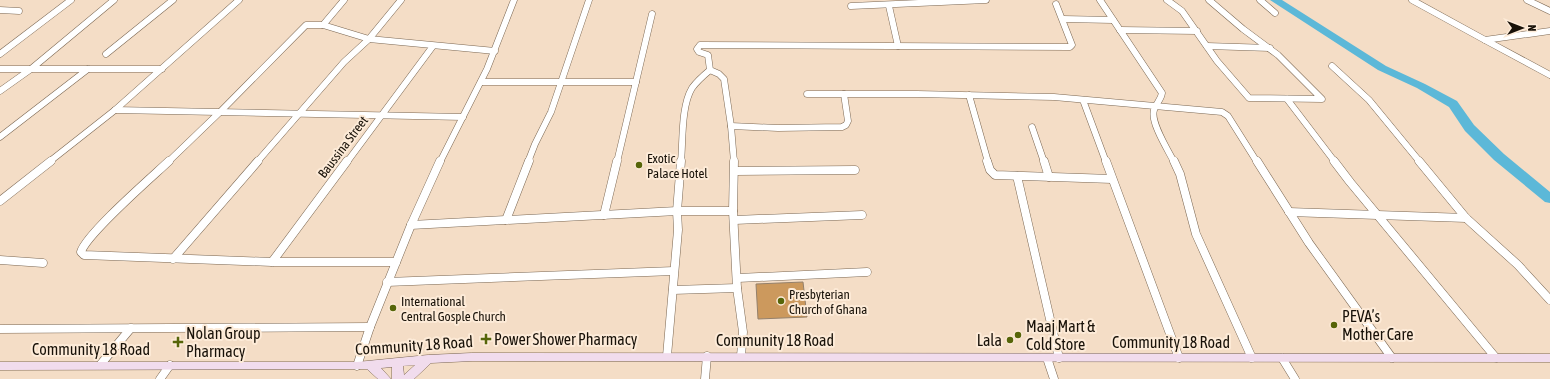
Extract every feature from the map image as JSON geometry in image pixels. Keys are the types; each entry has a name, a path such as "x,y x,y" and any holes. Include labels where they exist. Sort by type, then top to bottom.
{"main road":[{"name":"Community 18 Road","path":"0,366 357,366 428,359 472,357 741,356 1053,358 1550,358"},
{"path":"407,379 428,359"},
{"path":"397,362 398,379"},
{"path":"370,365 385,379"}],"street":[{"path":"0,54 71,0"},
{"path":"0,91 31,69 114,0"},
{"path":"106,54 172,0"},
{"path":"0,201 115,110 239,0"},
{"path":"323,25 344,0"},
{"path":"173,259 344,62 369,39 401,0"},
{"path":"357,366 387,282 411,225 438,165 481,82 495,51 514,0"},
{"path":"506,220 535,144 551,112 589,0"},
{"path":"850,6 889,6 947,1 963,2 986,0"},
{"path":"1100,0 1162,93 1161,100 1155,107 1153,114 1155,123 1180,174 1196,234 1252,358"},
{"path":"1167,0 1182,11 1198,31 1217,60 1249,98 1322,98 1270,48 1242,29 1209,0"},
{"path":"1260,0 1275,13"},
{"path":"1412,0 1550,75"},
{"path":"1527,0 1550,11"},
{"path":"710,70 708,56 699,52 697,49 700,45 1070,47 1072,45 1056,4"},
{"path":"889,6 898,46"},
{"path":"0,10 19,11"},
{"path":"604,215 652,14"},
{"path":"1063,19 1113,20"},
{"path":"396,262 272,262 173,259 91,256 81,252 84,245 94,232 221,111 303,27 312,24 323,25 369,39 495,51"},
{"path":"1120,30 1198,31"},
{"path":"1485,40 1550,32"},
{"name":"Baussina Street","path":"272,262 433,46"},
{"path":"1207,46 1270,48"},
{"path":"1332,66 1369,100 1466,218 1518,265 1550,300"},
{"path":"0,69 162,69"},
{"path":"0,136 88,69"},
{"path":"710,70 719,74 724,79 731,126 735,171 733,211 735,220 738,278 737,288 743,332 741,356"},
{"path":"667,356 678,230 685,111 688,95 693,84 710,70"},
{"path":"481,82 636,82"},
{"path":"807,94 969,95 1059,98 1222,112 1228,116 1325,267 1392,358"},
{"path":"731,126 789,128 845,126 848,121 844,94"},
{"path":"969,95 992,172 1000,176 1112,179"},
{"path":"1287,99 1303,118 1350,182 1496,358"},
{"path":"1083,100 1179,358"},
{"path":"115,110 221,111 380,117 463,117"},
{"path":"1032,127 1049,177"},
{"path":"735,171 855,170"},
{"path":"1017,176 1053,358 1054,379"},
{"path":"411,225 678,211 733,211"},
{"path":"1289,212 1466,218"},
{"path":"735,220 862,215"},
{"path":"0,260 43,263"},
{"path":"387,282 674,271"},
{"path":"738,278 867,272"},
{"path":"673,290 737,288"},
{"path":"0,329 370,327"},
{"path":"100,365 131,328"},
{"path":"706,379 707,356"},
{"path":"1282,358 1295,379"},
{"path":"160,379 170,366"}],"building":[{"name":"Presbyterian Church of Ghana","path":"803,282 807,317 758,319 756,284"}],"waterway":[{"path":"1275,0 1382,68 1421,86 1453,104 1469,128 1499,157 1550,199"}],"place":[{"name":"Exotic Palace Hotel","path":"639,165"},
{"name":"Presbyterian Church of Ghana","path":"781,301"},
{"name":"International Central Gosple Church","path":"393,308"},
{"name":"PEVA’s Mother Care","path":"1334,325"},
{"name":"Maaj Mart & Cold Store","path":"1018,335"},
{"name":"Power Shower Pharmacy","path":"486,339"},
{"name":"Lala","path":"1010,340"},
{"name":"Nolan Group Pharmacy","path":"178,342"}]}
